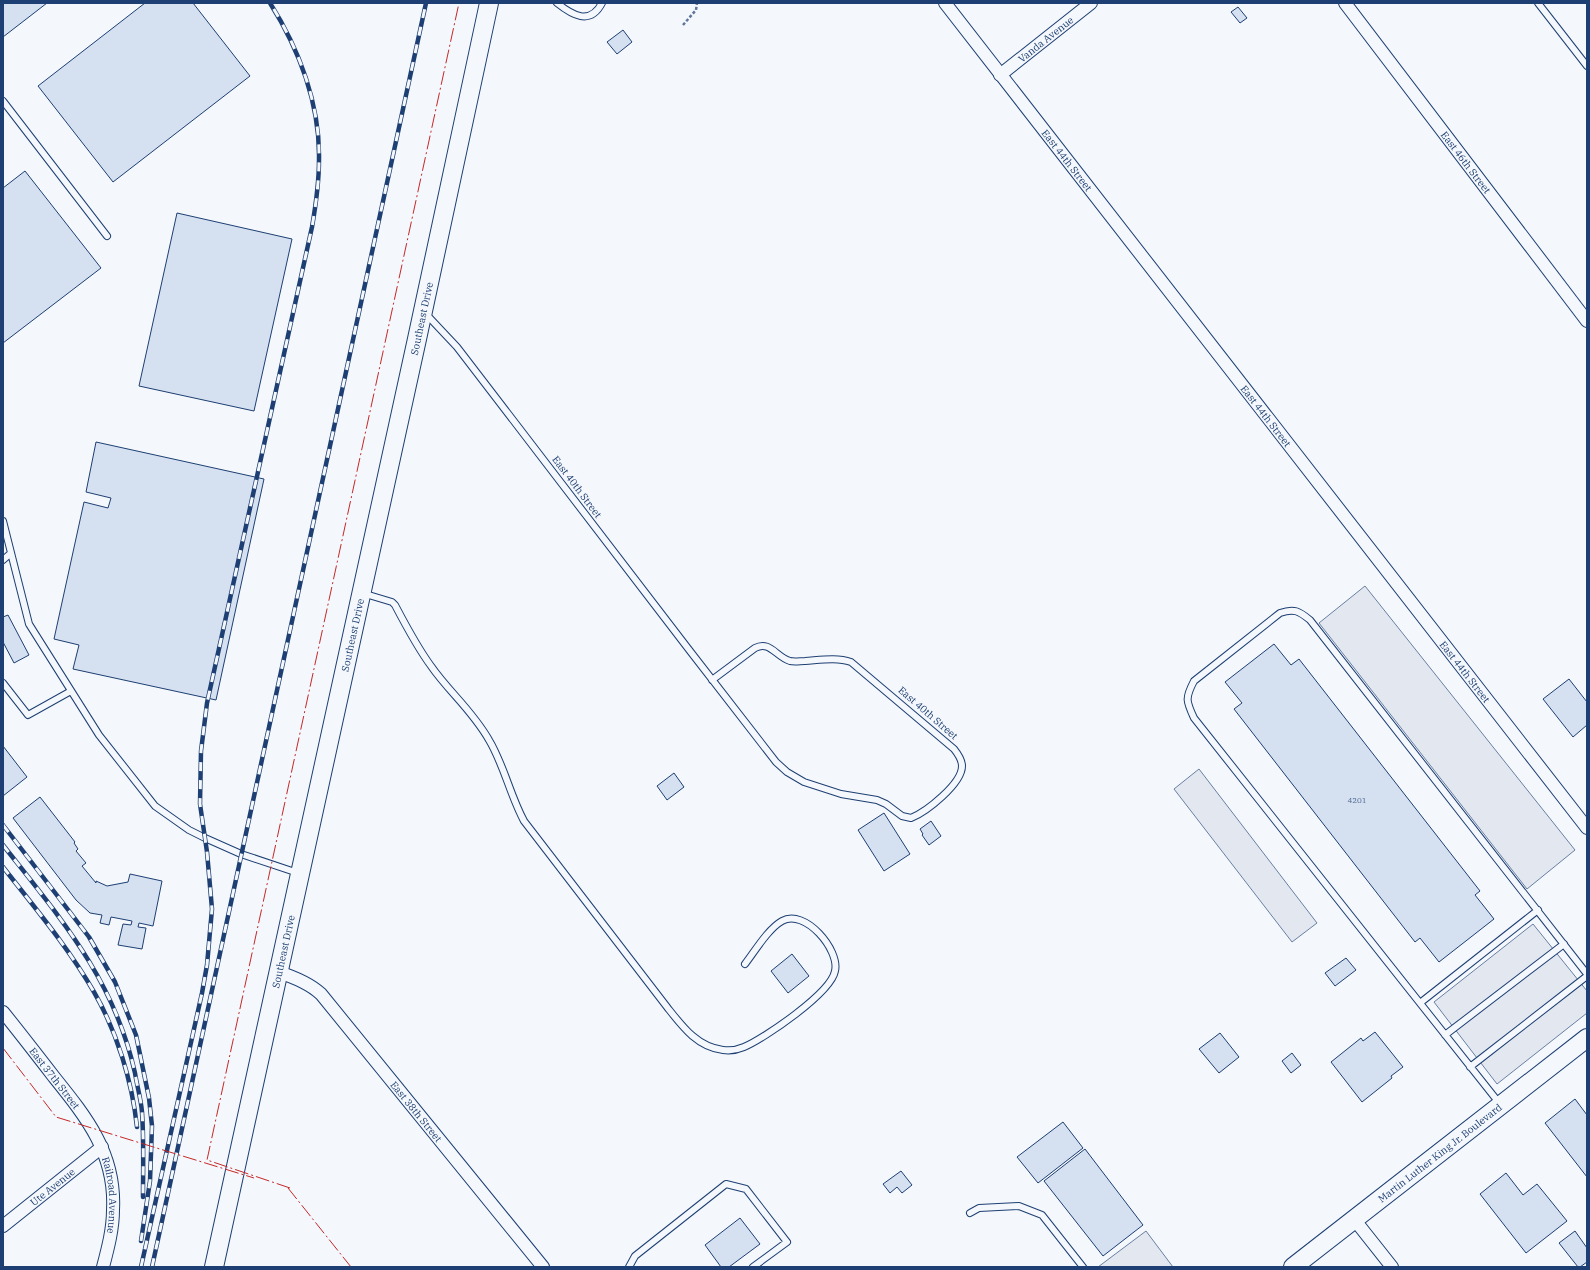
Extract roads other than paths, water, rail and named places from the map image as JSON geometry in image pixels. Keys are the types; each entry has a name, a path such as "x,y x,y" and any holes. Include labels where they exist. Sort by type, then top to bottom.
{"main road":[{"name":"Southeast Drive","path":"214,1267 489,3"},
{"name":"Martin Luther King Jr. Boulevard","path":"1293,1267 1587,1038"}],"street":[{"name":"East 44th Street","path":"945,3 1587,828"},
{"name":"Vanda Avenue","path":"1000,75 1092,3"},
{"name":"East 46th Street","path":"1344,3 1587,321"},
{"name":"East 38th Street","path":"278,972 291,976 313,987 321,994 543,1267"},
{"name":"East 37th Street","path":"3,1012 86,1117 102,1147"},
{"name":"Ute Avenue","path":"3,1226 102,1147"},
{"name":"Railroad Avenue","path":"102,1147 108,1163 112,1186 113,1210 109,1243 103,1267"},
{"path":"1354,1219 1392,1267"}],"lane":[{"path":"557,3 569,12 582,17 592,15 599,9 602,3"},
{"path":"1538,3 1587,66"},
{"path":"3,101 107,236"},
{"name":"East 40th Street","path":"422,310 448,336 469,362 712,680 776,762 787,772 804,782 841,794 877,800 886,804 902,816 911,818 927,809 944,794 955,782 960,773 962,766 954,749 851,662 840,659 791,661 770,647 761,645 712,680"},
{"path":"3,521 29,624 99,735 155,806 189,830 241,854 300,874"},
{"path":"3,560 11,553"},
{"path":"361,593 392,602 395,605 431,666 471,712 489,740 502,767 514,802 524,821 667,1007 687,1032 693,1037 711,1047 724,1050 734,1050 756,1041 786,1022 829,984 835,972 836,963 834,956 818,932 805,922 792,918 782,921 773,928 745,964"},
{"path":"1470,1067 1587,975 1538,910 1310,620 1300,612 1289,610 1280,613 1194,681 1187,695 1189,708 1194,718 1445,1036 1470,1067 1501,1105"},
{"path":"3,683 28,715 71,691"},
{"path":"1420,1003 1538,910"},
{"path":"1445,1036 1564,944"},
{"path":"628,1267 635,1256 726,1184 746,1189 787,1242 753,1267"},
{"path":"970,1213 979,1208 1019,1206 1042,1215 1083,1267"}],"railway":[{"path":"141,1267 207,965 212,909 207,852 200,804 201,751 207,703 312,227 317,193 319,168 318,138 312,98 299,58 270,3"},
{"path":"152,1267 426,3"},
{"path":"3,825 89,937 115,982 136,1035 149,1098 152,1126 150,1181 141,1241"},
{"path":"3,845 65,925 99,979 114,1008 126,1039 141,1102 143,1133 143,1197"},
{"path":"3,867 62,943 84,975 102,1007 122,1057 135,1110 137,1127"}]}
